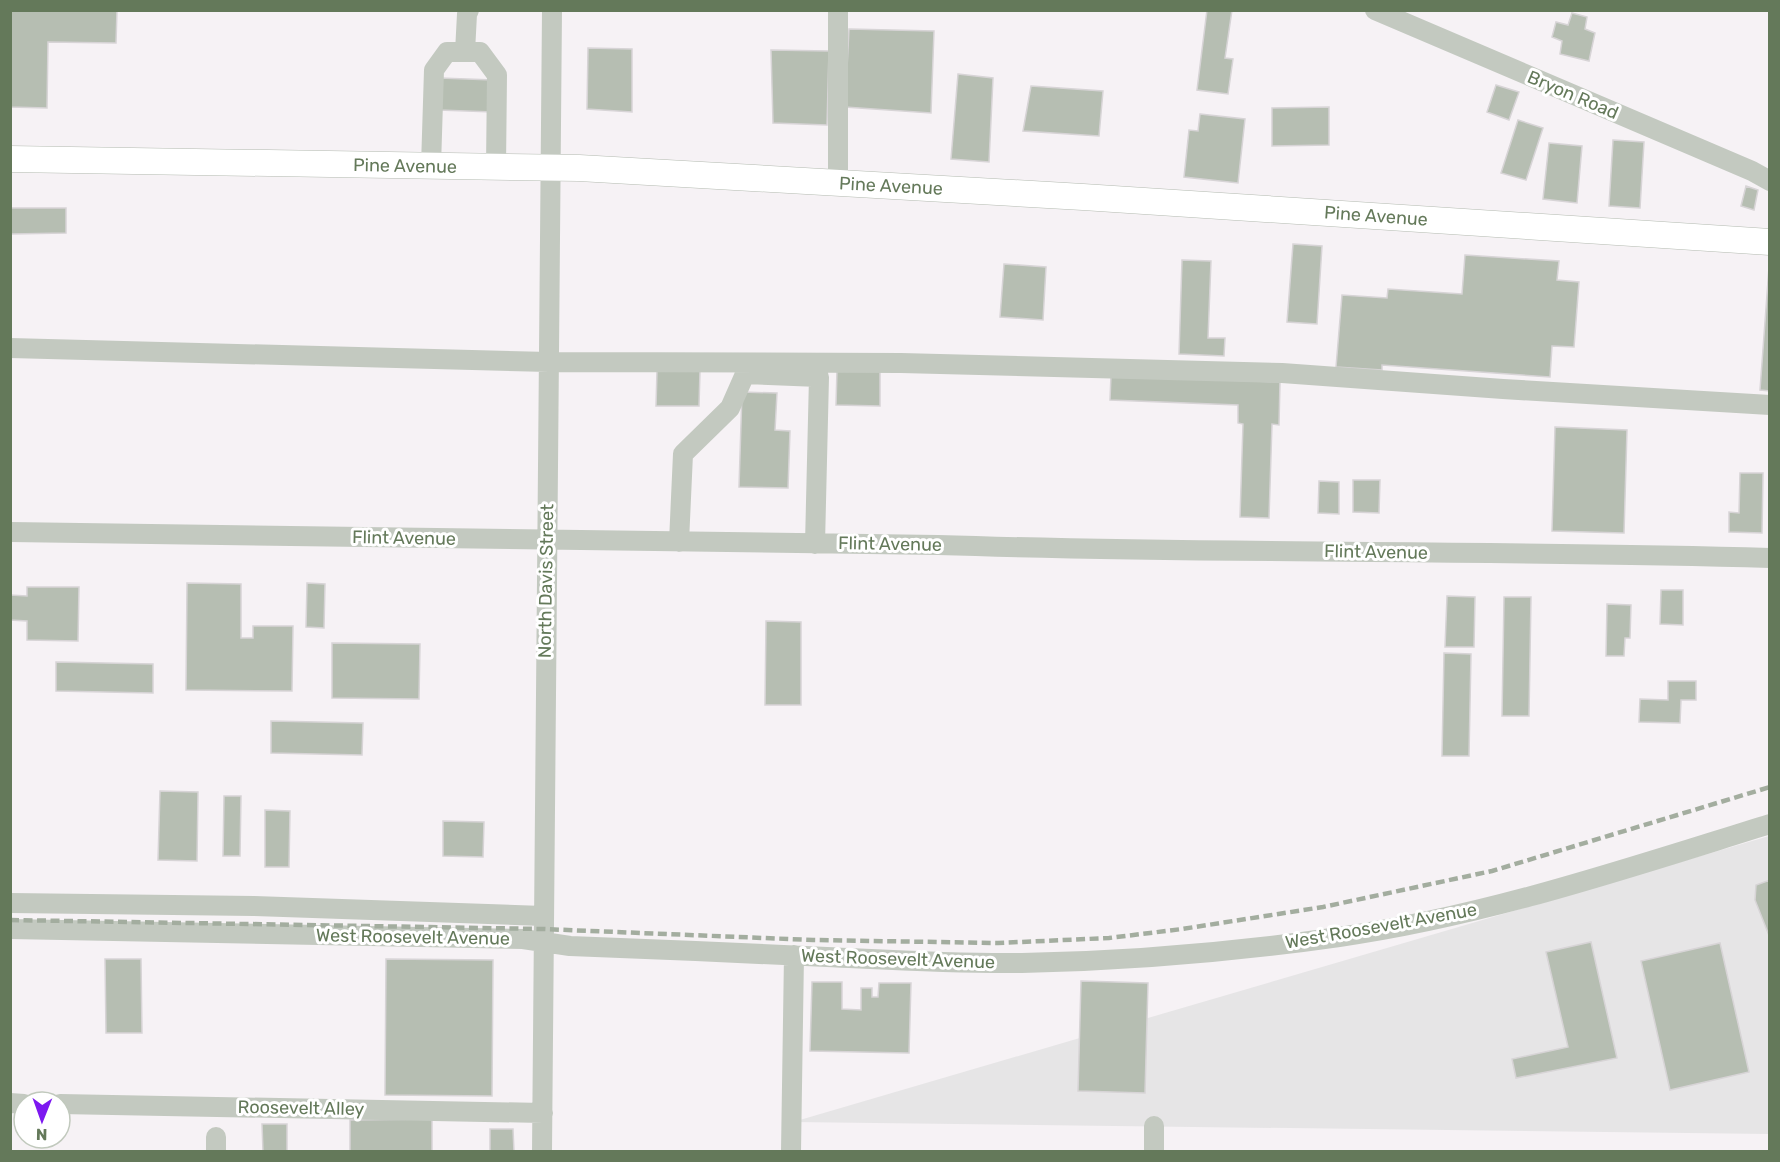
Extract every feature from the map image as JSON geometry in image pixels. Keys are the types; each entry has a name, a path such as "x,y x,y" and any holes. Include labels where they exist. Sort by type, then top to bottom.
{"main road":[{"name":"Pine Avenue","path":"10,159 552,167 1770,242"}],"street":[{"path":"465,52 469,10"},
{"name":"North Davis Street","path":"542,1152 552,10"},
{"path":"838,10 838,183"},
{"name":"Bryon Road","path":"1375,10 1761,168 1770,181"},
{"path":"431,166 434,70 447,52 480,52 497,75 496,167"},
{"path":"10,348 549,362 902,363 1282,373 1770,405"},
{"path":"680,542 683,454 730,408 745,374 819,377 815,543"},
{"name":"Flint Avenue","path":"10,532 1770,558"},
{"name":"West Roosevelt Avenue","path":"10,929 512,939 570,946 986,963 1089,961 1233,950 1341,937 1427,921 1528,897 1770,824"},
{"name":"West Roosevelt Avenue","path":"10,903 254,906 543,916"},
{"path":"791,1152 794,956"},
{"name":"Roosevelt Alley","path":"72,1104 543,1113"},
{"path":"1154,1126 1154,1152"}],"shaded area":[{"path":"1769,836 1769,1134 793,1122"}],"building":[{"path":"10,10 117,10 116,43 48,42 47,108 10,107"},
{"path":"1207,10 1232,10 1225,58 1233,59 1228,94 1197,90"},
{"path":"1572,13 1587,17 1585,29 1595,33 1589,61 1560,54 1562,41 1552,37 1556,22 1568,25"},
{"path":"849,29 934,31 931,113 845,107"},
{"path":"588,48 632,49 632,112 587,109"},
{"path":"771,50 829,51 827,125 773,123"},
{"path":"958,74 993,78 989,162 951,159"},
{"path":"440,78 493,80 493,112 439,110"},
{"path":"1496,85 1519,92 1509,120 1487,112"},
{"path":"1031,86 1103,91 1099,136 1023,131"},
{"path":"1329,107 1329,145 1272,146 1272,108"},
{"path":"1200,114 1245,119 1238,183 1184,177 1189,130 1198,131"},
{"path":"1518,120 1543,128 1526,180 1501,173"},
{"path":"1613,140 1644,142 1640,208 1609,206"},
{"path":"1549,143 1582,146 1577,203 1543,199"},
{"path":"1746,186 1758,190 1754,210 1741,206"},
{"path":"11,208 66,208 66,233 11,234"},
{"path":"1293,244 1322,246 1317,324 1287,322"},
{"path":"1465,255 1559,261 1557,280 1579,282 1574,347 1552,346 1550,377 1382,365 1382,370 1336,367 1342,295 1387,298 1388,289 1462,294"},
{"path":"1182,260 1211,261 1208,338 1225,338 1224,356 1179,354"},
{"path":"1004,264 1046,267 1043,320 1000,317"},
{"path":"1770,267 1770,391 1760,390"},
{"path":"837,369 880,369 880,406 836,405"},
{"path":"657,370 700,371 699,406 656,406"},
{"path":"1111,375 1280,382 1279,425 1272,424 1269,518 1240,517 1243,424 1238,423 1238,405 1110,400"},
{"path":"742,392 777,393 775,430 790,431 788,488 739,487"},
{"path":"1555,427 1627,430 1624,533 1552,531"},
{"path":"1740,473 1763,473 1762,533 1729,532 1729,512 1739,513"},
{"path":"1353,480 1380,480 1379,513 1353,512"},
{"path":"1319,481 1339,482 1339,514 1318,513"},
{"path":"187,583 241,584 241,638 253,638 253,626 293,626 292,691 186,690"},
{"path":"307,583 325,584 324,628 306,627"},
{"path":"27,587 79,587 78,641 27,640 27,621 10,620 10,595 27,596"},
{"path":"1661,590 1683,590 1683,625 1660,624"},
{"path":"1447,596 1475,597 1474,647 1445,647"},
{"path":"1504,597 1531,597 1529,716 1502,716"},
{"path":"1607,604 1631,605 1630,638 1625,638 1624,656 1606,656"},
{"path":"766,621 801,622 801,705 765,705"},
{"path":"332,643 420,644 419,699 332,698"},
{"path":"1444,653 1471,654 1469,756 1442,756"},
{"path":"56,662 153,664 153,693 56,691"},
{"path":"1668,681 1696,681 1696,700 1681,700 1680,723 1639,722 1640,699 1668,700"},
{"path":"271,721 363,723 362,755 271,753"},
{"path":"160,791 198,792 197,861 158,860"},
{"path":"224,796 241,796 240,856 223,856"},
{"path":"265,810 290,811 289,867 265,867"},
{"path":"443,821 484,822 483,857 443,856"},
{"path":"1770,880 1770,938 1755,900 1756,885"},
{"path":"1591,942 1617,1058 1516,1078 1512,1059 1568,1047 1546,952"},
{"path":"1720,943 1749,1072 1670,1090 1641,961"},
{"path":"105,959 141,959 142,1033 106,1033"},
{"path":"386,959 493,960 492,1096 385,1095"},
{"path":"1081,981 1148,983 1145,1093 1078,1091"},
{"path":"812,982 842,982 842,1009 861,1010 861,988 872,988 872,997 878,997 879,983 911,983 909,1053 810,1051"},
{"path":"432,1119 432,1151 350,1152 350,1120"},
{"path":"262,1124 287,1124 287,1152 263,1152"},
{"path":"490,1129 513,1129 514,1152 490,1152"}],"railway":[{"path":"10,920 543,929 813,940 998,943 1109,938 1323,907 1492,871 1770,787"}]}
